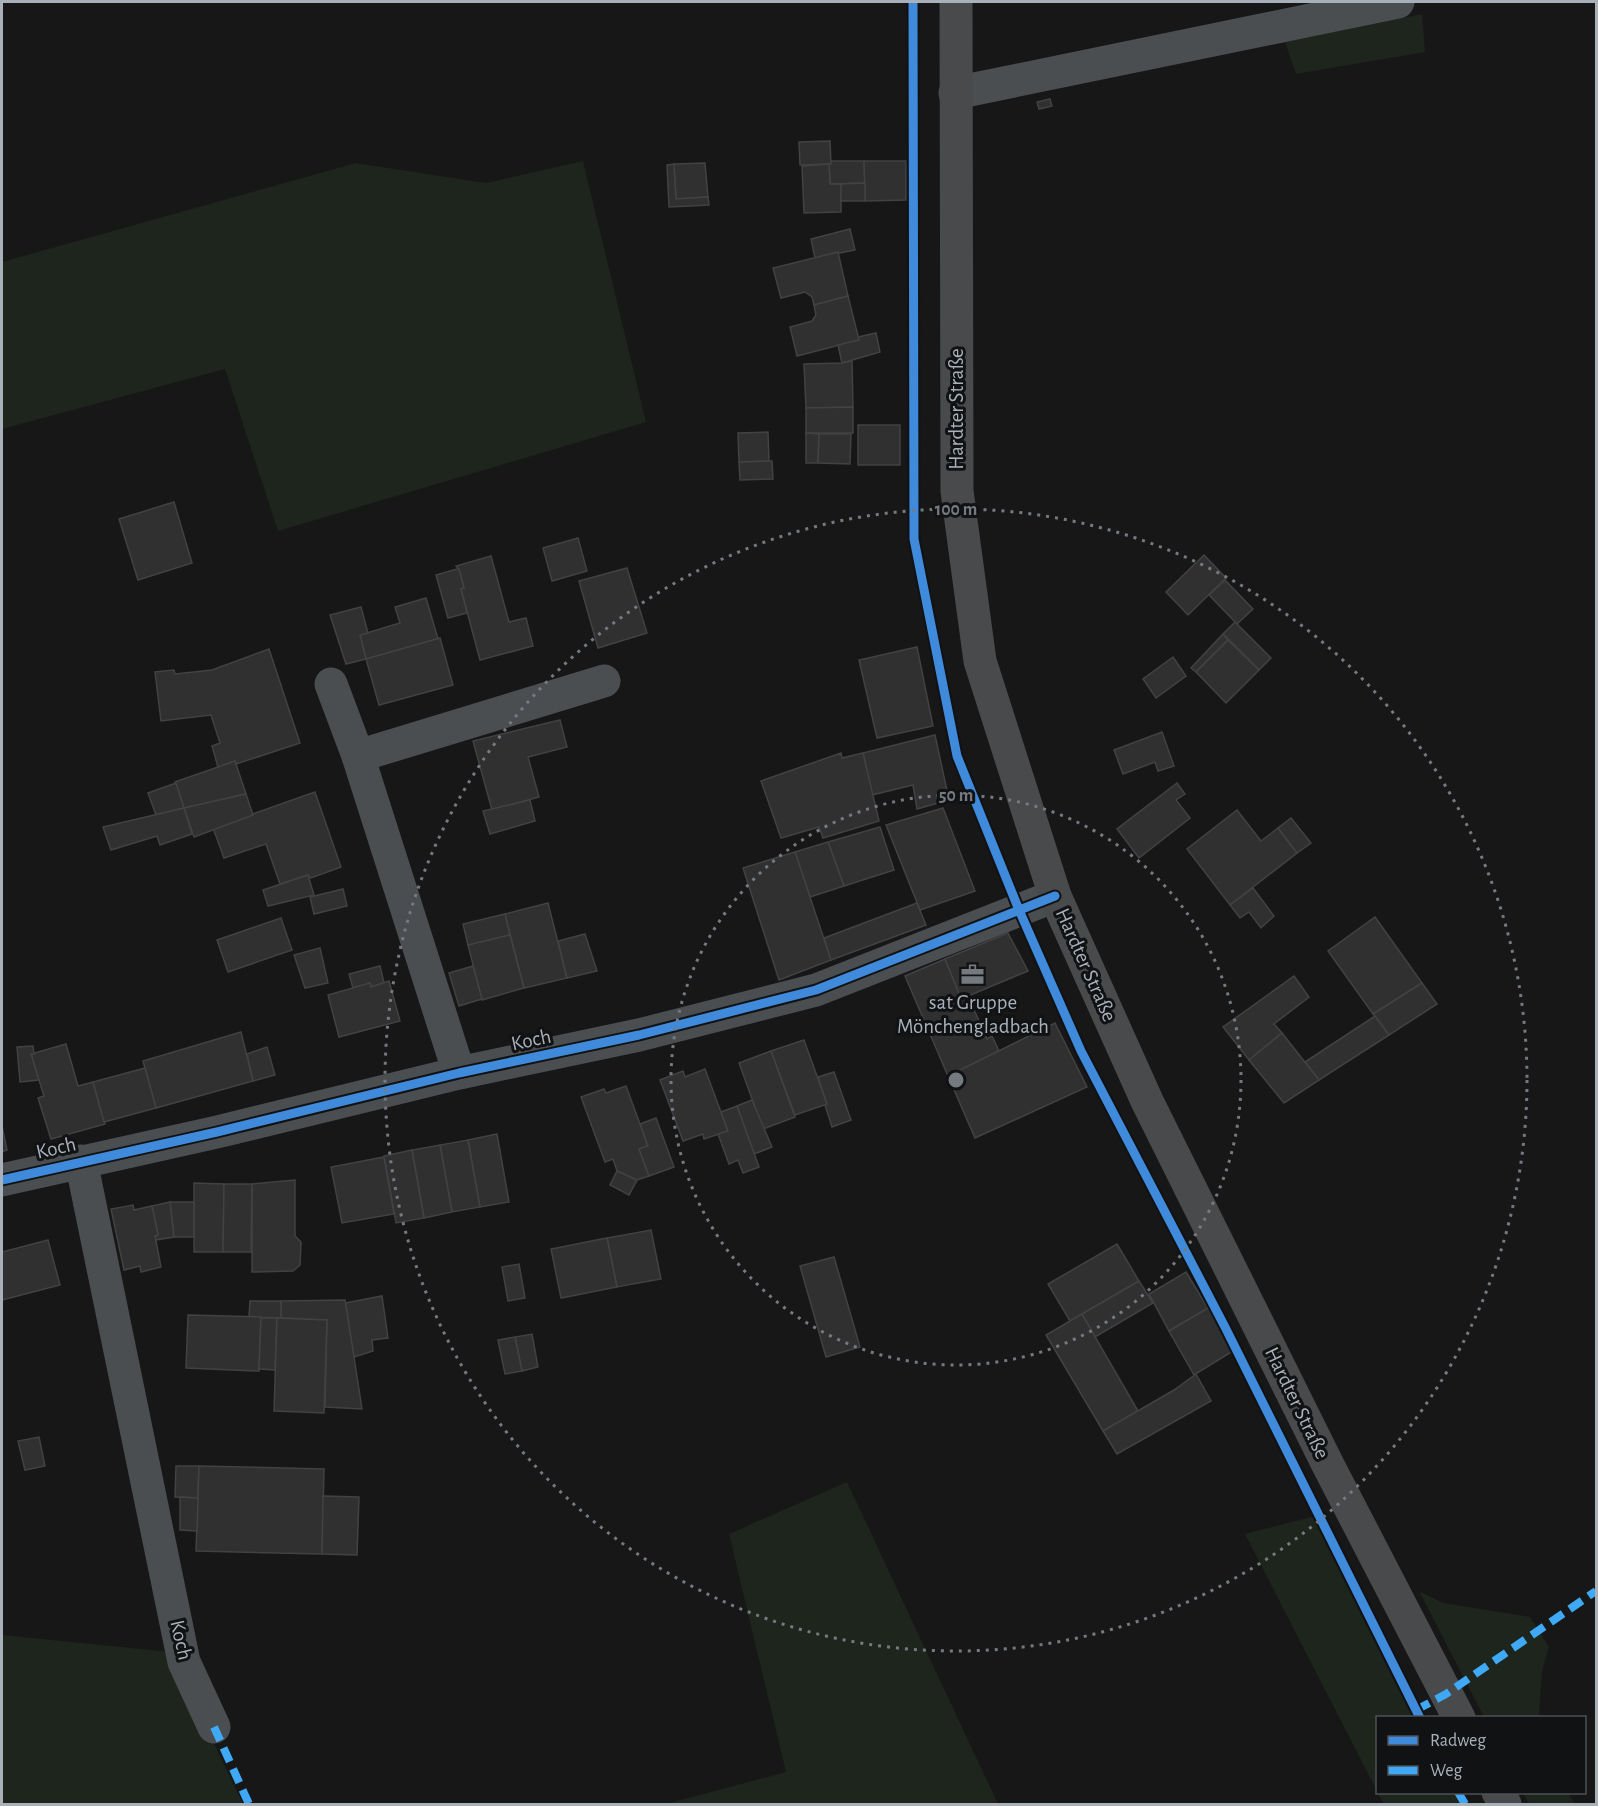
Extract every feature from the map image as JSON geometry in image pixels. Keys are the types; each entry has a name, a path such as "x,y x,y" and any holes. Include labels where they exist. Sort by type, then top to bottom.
{"main road":[{"name":"Hardter Straße","path":"956,2 957,491 980,661 1055,896 1147,1101 1328,1465 1458,1716"}],"street":[{"path":"955,93 1398,2"},
{"path":"358,756 604,681"},
{"path":"330,684 358,756 459,1073"},
{"name":"Koch","path":"2,1180 217,1132 459,1073 639,1035 816,990 1055,896"},
{"name":"Koch","path":"81,1161 184,1662 214,1727"}],"shaded area":[{"path":"1422,14 1425,52 1296,74 1285,42"},
{"path":"583,161 646,422 278,531 225,369 2,429 2,262 356,163 486,183"},
{"path":"847,1482 998,1804 666,1804 786,1772 729,1534"},
{"path":"1315,1516 1417,1716 1376,1716 1376,1789 1245,1534"},
{"path":"1419,1591 1443,1603 1530,1617 1549,1647 1542,1671 1539,1716 1483,1716"},
{"path":"2,1635 170,1652 243,1804 2,1804"},
{"path":"1379,1794 1457,1794 1462,1804 1384,1804"},
{"path":"1524,1794 1569,1794 1575,1804 1529,1804"}],"building":[{"path":"1050,99 1052,106 1039,109 1037,102"},
{"path":"830,141 831,164 800,165 799,142"},
{"path":"831,161 864,161 865,183 830,184 829,164"},
{"path":"864,161 906,161 906,200 865,201"},
{"path":"705,163 708,197 676,199 674,164"},
{"path":"674,164 676,199 708,197 709,205 669,207 667,165"},
{"path":"829,164 830,184 841,184 841,212 804,213 802,166"},
{"path":"865,183 865,201 841,201 841,184"},
{"path":"850,229 855,250 815,258 811,239"},
{"path":"838,252 848,296 814,305 812,297 805,292 781,298 773,268"},
{"path":"848,296 859,340 797,356 790,327 812,321 816,315 814,305"},
{"path":"876,333 880,352 842,363 838,345"},
{"path":"852,361 853,407 806,408 804,364"},
{"path":"853,407 853,433 806,433 806,408"},
{"path":"858,425 900,425 900,465 858,465"},
{"path":"768,432 769,461 739,462 738,433"},
{"path":"806,433 819,434 818,463 806,463"},
{"path":"819,434 851,434 850,464 818,463"},
{"path":"772,461 773,479 740,480 739,462"},
{"path":"174,502 192,563 138,580 119,519"},
{"path":"578,538 587,571 552,581 543,548"},
{"path":"1204,555 1226,578 1188,615 1166,592"},
{"path":"491,556 509,622 526,618 533,646 480,660 461,589 464,588 456,566"},
{"path":"627,568 647,633 598,648 579,581"},
{"path":"459,569 464,588 461,589 467,613 448,618 436,575"},
{"path":"1225,580 1253,609 1237,624 1209,595"},
{"path":"426,598 438,639 366,659 360,635 400,623 395,607"},
{"path":"361,607 368,633 360,635 366,659 346,664 330,615"},
{"path":"1235,622 1271,658 1259,670 1223,634"},
{"path":"1223,634 1228,640 1196,672 1191,668"},
{"path":"440,638 453,685 379,705 366,659"},
{"path":"1228,640 1259,670 1226,703 1196,672"},
{"path":"917,647 933,726 877,738 859,660"},
{"path":"269,649 300,743 236,764 235,761 218,767 212,746 220,743 211,715 161,721 155,672 174,670 175,674 212,670"},
{"path":"1173,657 1186,676 1156,698 1143,679"},
{"path":"560,720 567,747 528,757 539,797 492,810 473,741"},
{"path":"1162,732 1174,766 1158,771 1155,762 1123,774 1114,750"},
{"path":"935,735 949,800 917,809 913,785 872,795 863,753"},
{"path":"841,753 842,758 863,753 879,821 823,838 819,827 781,838 761,781"},
{"path":"235,761 246,794 184,808 175,782"},
{"path":"176,783 184,808 156,815 148,793"},
{"path":"1177,783 1185,794 1176,800 1190,818 1139,858 1117,829"},
{"path":"315,792 341,867 311,878 308,875 280,884 266,844 224,858 213,828"},
{"path":"246,794 253,815 194,837 184,808"},
{"path":"530,800 535,821 490,834 483,811"},
{"path":"184,808 192,834 160,845 157,836 111,850 103,827"},
{"path":"943,808 975,891 920,910 886,825"},
{"path":"1237,810 1261,841 1278,828 1297,853 1230,905 1187,849"},
{"path":"1291,818 1311,843 1297,853 1278,828"},
{"path":"880,827 894,870 844,886 828,842"},
{"path":"828,842 844,886 810,897 795,852"},
{"path":"795,852 831,960 779,980 743,868"},
{"path":"308,875 314,895 268,906 263,890"},
{"path":"1253,888 1274,916 1261,928 1249,912 1240,918 1230,905"},
{"path":"343,889 347,906 314,914 310,897"},
{"path":"548,903 567,978 524,988 505,914"},
{"path":"917,903 926,925 831,960 824,938"},
{"path":"505,914 510,935 468,945 463,924"},
{"path":"1375,917 1422,983 1373,1014 1328,951"},
{"path":"281,918 292,950 228,972 217,940"},
{"path":"1008,933 1028,971 961,999 945,959"},
{"path":"585,934 597,971 567,978 558,941"},
{"path":"510,935 524,988 482,1000 468,945"},
{"path":"320,948 328,983 305,988 294,955"},
{"path":"945,959 961,999 968,996 987,1039 992,1036 999,1051 948,1076 905,976"},
{"path":"380,966 384,983 371,987 370,983 353,988 349,974"},
{"path":"473,966 482,999 459,1006 449,973"},
{"path":"1294,976 1309,997 1274,1024 1282,1033 1249,1060 1223,1027"},
{"path":"389,981 400,1021 339,1037 328,995 370,983 371,987"},
{"path":"1422,983 1437,1004 1389,1035 1373,1014"},
{"path":"1375,1016 1389,1035 1319,1080 1305,1062"},
{"path":"1055,1023 1087,1087 975,1138 948,1076"},
{"path":"241,1032 253,1081 156,1108 143,1061"},
{"path":"1282,1033 1319,1080 1284,1103 1249,1060"},
{"path":"804,1040 827,1104 795,1115 771,1051"},
{"path":"66,1044 78,1086 93,1082 105,1124 51,1139 38,1098 44,1096 31,1054"},
{"path":"33,1046 34,1054 31,1054 39,1080 20,1082 17,1047"},
{"path":"267,1047 275,1075 253,1081 247,1054"},
{"path":"771,1051 795,1117 763,1129 739,1063"},
{"path":"145,1068 156,1108 104,1122 93,1082"},
{"path":"705,1069 728,1131 704,1139 703,1134 683,1141 660,1080 683,1071 685,1077"},
{"path":"834,1072 851,1120 832,1127 818,1077"},
{"path":"626,1086 648,1146 639,1149 649,1176 637,1180 617,1171 613,1159 605,1162 581,1097 604,1089 606,1093"},
{"path":"752,1100 772,1147 754,1154 737,1106"},
{"path":"737,1106 759,1167 743,1173 738,1160 729,1164 718,1134 728,1131 721,1112"},
{"path":"656,1118 674,1167 649,1176 639,1149 648,1146 640,1124"},
{"path":"2,1126 7,1150 2,1152"},
{"path":"497,1134 509,1202 480,1207 468,1140"},
{"path":"468,1140 480,1207 452,1212 440,1145"},
{"path":"440,1145 452,1212 424,1218 412,1150"},
{"path":"412,1150 424,1218 396,1223 384,1156"},
{"path":"384,1157 394,1214 342,1223 331,1167"},
{"path":"617,1171 637,1180 629,1195 610,1185"},
{"path":"295,1180 295,1236 301,1242 300,1265 293,1271 252,1272 252,1184"},
{"path":"194,1183 224,1184 223,1252 194,1252"},
{"path":"224,1184 252,1184 251,1252 223,1252"},
{"path":"170,1202 194,1202 194,1237 174,1237"},
{"path":"170,1202 174,1237 155,1240 155,1236 158,1235 152,1206"},
{"path":"133,1205 134,1210 152,1206 161,1267 141,1272 140,1266 124,1270 111,1209"},
{"path":"651,1230 661,1279 617,1287 607,1238"},
{"path":"607,1238 617,1287 561,1298 551,1249"},
{"path":"48,1240 60,1285 2,1300 2,1252"},
{"path":"1117,1244 1139,1281 1070,1321 1048,1284"},
{"path":"834,1257 860,1347 826,1357 800,1266"},
{"path":"519,1264 525,1298 508,1301 502,1267"},
{"path":"1186,1272 1208,1308 1169,1331 1149,1294"},
{"path":"1139,1281 1153,1303 1095,1337 1082,1314"},
{"path":"382,1296 388,1338 372,1340 373,1351 354,1357 345,1303"},
{"path":"345,1300 362,1409 325,1407 327,1320 281,1318 281,1301"},
{"path":"250,1301 281,1301 281,1318 249,1317"},
{"path":"1208,1308 1233,1351 1194,1375 1169,1331"},
{"path":"1082,1314 1138,1411 1103,1431 1046,1335"},
{"path":"188,1315 261,1317 259,1371 186,1368"},
{"path":"261,1318 277,1318 275,1370 259,1369"},
{"path":"277,1318 327,1320 324,1413 274,1411"},
{"path":"532,1334 538,1367 522,1371 515,1337"},
{"path":"515,1337 522,1371 505,1374 498,1340"},
{"path":"1196,1374 1211,1401 1117,1454 1103,1431 1174,1390"},
{"path":"39,1437 45,1466 25,1470 18,1441"},
{"path":"176,1466 199,1466 198,1498 175,1497"},
{"path":"199,1466 324,1469 322,1554 196,1551"},
{"path":"323,1496 359,1497 357,1555 322,1554"},
{"path":"180,1497 198,1498 197,1531 180,1530"}],"marked path":[{"path":"1416,1710 1446,1694 1596,1591"},
{"path":"214,1727 249,1804"},
{"path":"1459,1794 1465,1804"}],"cycle path":[{"path":"913,2 914,539 957,756 1019,910 1081,1051 1226,1329 1419,1716"},
{"path":"2,1180 217,1132 459,1073 639,1035 816,990 1055,896"}],"place":[{"name":"sat Gruppe Mönchengladbach","path":"973,974"}]}
